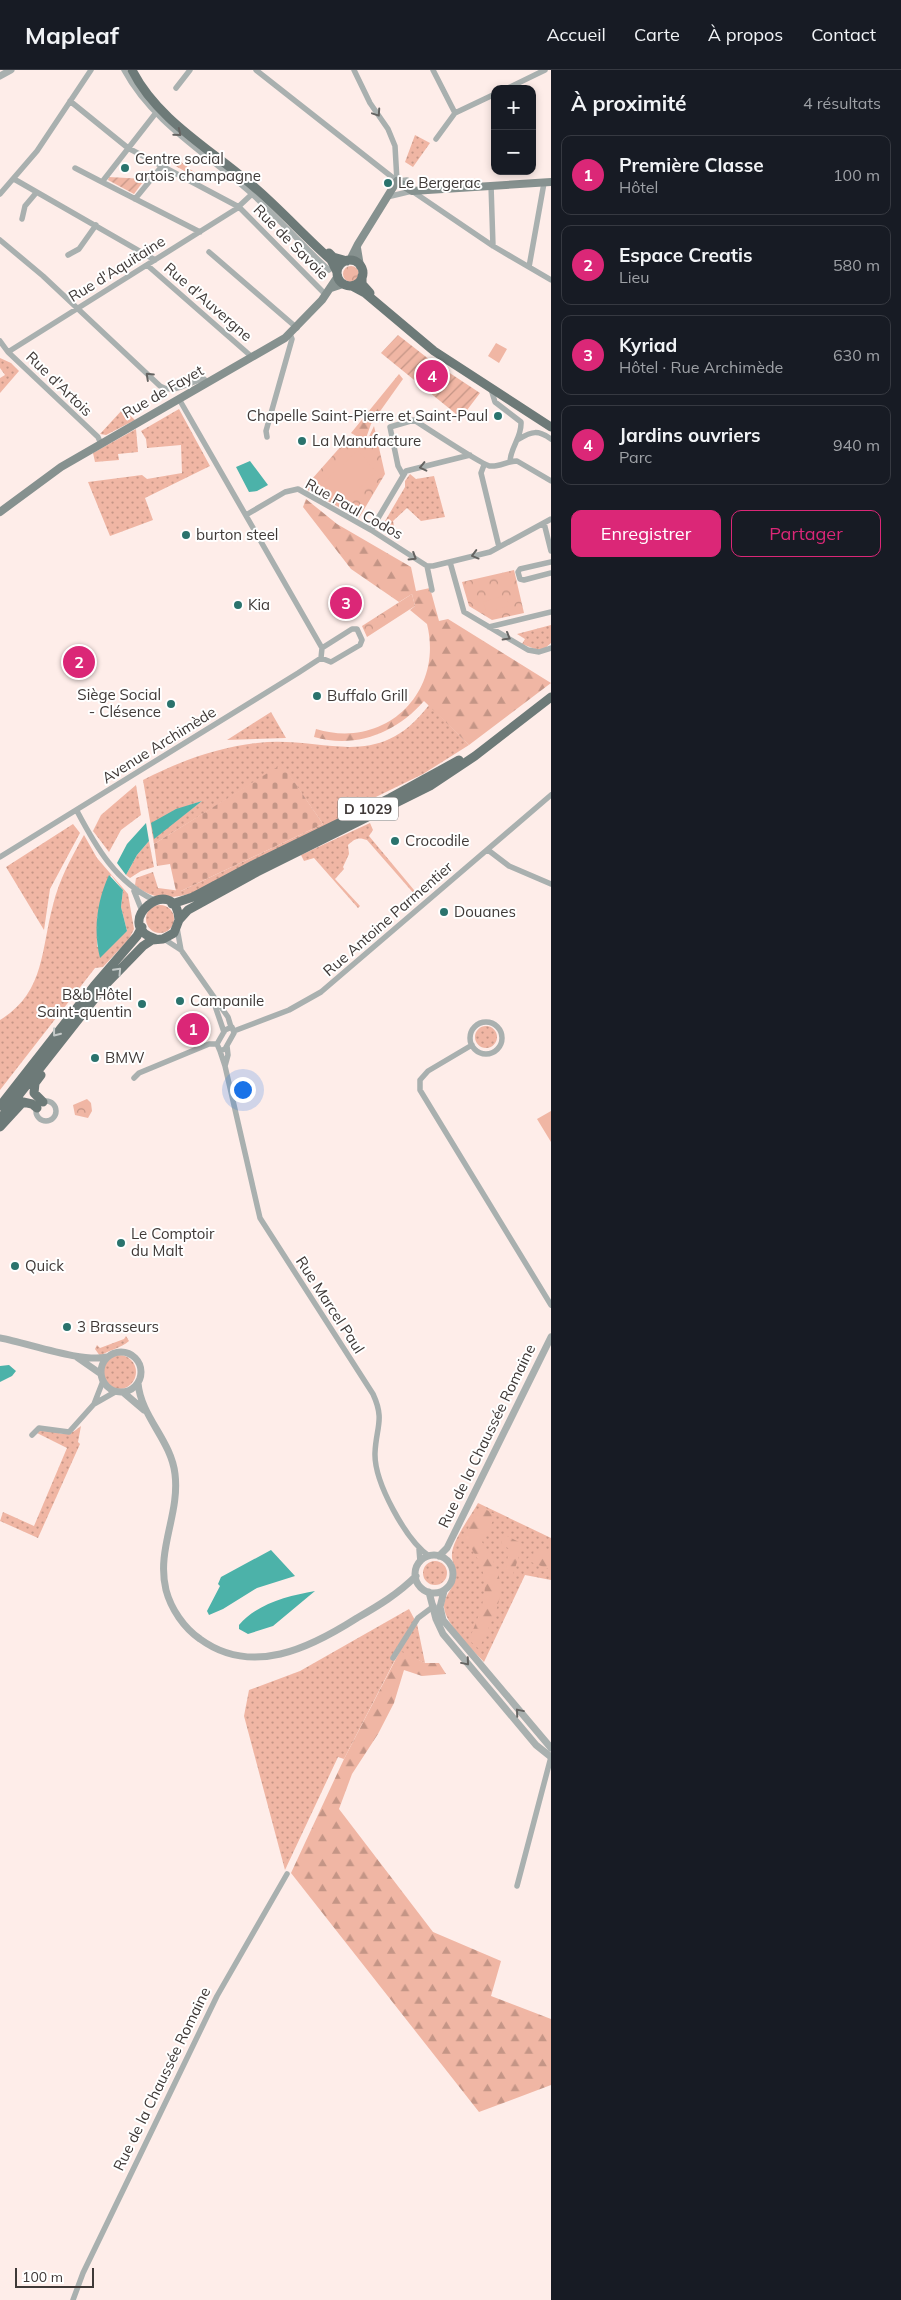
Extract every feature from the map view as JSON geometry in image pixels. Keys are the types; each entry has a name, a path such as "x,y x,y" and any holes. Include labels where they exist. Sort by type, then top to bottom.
{"main road":[{"path":"132,70 144,91 160,110 255,187 331,260 335,272 348,285 365,293 434,351 551,427"},
{"path":"136,70 149,90 168,111 257,184 333,256 360,266"},
{"path":"335,272 340,265 348,261 357,248 397,181 412,191 490,184 548,182"},
{"path":"357,248 362,284 371,294 408,325 483,379 551,422"},
{"name":"Rue de Fayet","path":"0,512 61,467 290,334 326,295 331,288 335,272"},
{"path":"331,288 358,282 362,276"},
{"name":"D 1029","path":"172,904 193,897 253,865 435,775 489,739 551,691"},
{"name":"D 1029","path":"178,924 188,910 211,896 430,786 475,756 551,697"},
{"path":"0,1106 94,986 137,936 142,927 142,911 154,900 163,900 172,904 177,909 178,924 160,939 138,950 88,1005 0,1119"},
{"path":"142,927 148,935 160,939"},
{"path":"0,1127 23,1102 40,1105 34,1093 35,1083 88,1005"}],"street":[{"path":"0,194 37,151 91,70"},
{"path":"124,70 138,93 155,114 252,194 335,272"},
{"path":"176,88 190,70"},
{"path":"256,70 397,181 407,180"},
{"path":"354,70 370,103 388,129 395,146 397,181"},
{"path":"433,70 455,113"},
{"path":"514,85 545,70"},
{"path":"436,139 455,113 491,96"},
{"name":"Rue de Savoie","path":"70,101 128,148 239,207 326,295"},
{"path":"102,182 155,114"},
{"path":"135,199 162,166"},
{"path":"75,168 200,232"},
{"path":"14,179 155,260"},
{"path":"529,267 548,182"},
{"path":"490,184 493,246"},
{"path":"387,197 412,191 493,246 551,280"},
{"path":"22,219 25,206 36,193"},
{"name":"Rue d'Aquitaine","path":"8,352 239,207 252,194"},
{"path":"68,255 79,249 96,225"},
{"path":"0,240 160,386 166,390 173,390 199,380 204,379 207,383"},
{"path":"209,252 297,328"},
{"name":"Rue d'Auvergne","path":"147,265 252,357"},
{"path":"267,437 266,431 292,339 290,334"},
{"name":"Rue d'Artois","path":"0,341 8,352 96,436 102,444"},
{"path":"491,389 495,402 521,422 519,438 512,449 510,461"},
{"path":"178,400 322,648 321,658 331,662 360,645 362,640 357,630 352,629 322,648"},
{"path":"403,475 398,466 390,430 393,425 414,420 484,464 494,466 510,461 523,464 551,481"},
{"path":"519,438 530,432 537,432 551,439"},
{"path":"370,530 403,475 411,469 470,455"},
{"path":"484,464 481,473 500,547"},
{"name":"Rue Paul Codos","path":"246,515 285,492 295,489 370,530 427,566"},
{"path":"432,590 427,566 450,562 500,547 551,519"},
{"path":"544,523 551,552"},
{"path":"450,562 464,612 528,650 539,652 551,648"},
{"path":"551,562 520,569 518,572 520,578 524,580 551,573"},
{"path":"489,627 551,612"},
{"name":"Avenue Archimède","path":"0,857 321,658"},
{"name":"Rue Antoine Parmentier","path":"224,1032 289,1010 321,992 551,795"},
{"path":"77,811 99,850 133,889 142,911"},
{"path":"488,850 509,866 551,884"},
{"path":"133,889 154,900"},
{"path":"178,924 181,950 228,1017 233,1029 227,1046 228,1055 225,1066"},
{"path":"160,939 181,950"},
{"path":"210,993 224,1032 217,1044"},
{"path":"490,1022 502,1032 502,1043 496,1051 490,1053 480,1052 472,1045 470,1035 480,1023 490,1022"},
{"path":"134,1078 139,1072 208,1044 217,1044"},
{"path":"217,1044 225,1066"},
{"path":"472,1045 428,1070 420,1080 420,1090 551,1305"},
{"path":"220,1051 227,1046"},
{"name":"Rue Marcel Paul","path":"225,1066 260,1218 376,1401 380,1416 375,1460 380,1484 387,1500 419,1549 429,1556"},
{"name":"Rue de la Chaussée Romaine","path":"439,1556 447,1548 551,1337"},
{"path":"0,1338 96,1360 122,1352 135,1357 141,1369 138,1384 141,1398 147,1413 165,1441 175,1474 175,1502 163,1554 163,1574 167,1592 184,1625 210,1647 233,1656 270,1658 323,1639 399,1592 416,1576 420,1562 429,1556 439,1556 448,1561 453,1577 444,1591 440,1607 441,1615 454,1634 551,1748"},
{"path":"73,1356 102,1378 115,1392"},
{"path":"94,1404 102,1378 103,1362 107,1357"},
{"path":"32,1435 39,1428 45,1427 69,1432 94,1404 115,1392 124,1392 138,1384"},
{"path":"124,1392 147,1413"},
{"name":"Rue de la Chaussée Romaine","path":"447,1548 448,1561"},
{"name":"Rue Marcel Paul","path":"419,1549 420,1562"},
{"path":"416,1576 421,1587 429,1592 444,1591"},
{"path":"399,1592 421,1587"},
{"path":"429,1592 440,1628 447,1639 536,1745 551,1757 517,1886"},
{"path":"393,1658 418,1618 434,1606"},
{"path":"447,1639 454,1634"},
{"name":"Rue de la Chaussée Romaine","path":"73,2300 83,2273 217,1996 287,1874"}],"green space":[{"path":"415,135 430,143 413,167 405,162"},
{"path":"172,155 207,182 205,183 167,161"},
{"path":"109,177 145,179 134,194 108,180"},
{"path":"351,266 359,274 351,282 343,274"},
{"path":"398,335 430,360 480,393 461,418 381,353"},
{"path":"496,343 507,349 499,363 488,356"},
{"path":"0,358 11,363 19,371 0,393 0,378 5,375 0,368"},
{"path":"399,374 403,379 371,424 365,441 351,433"},
{"path":"123,409 135,420 106,435 100,434"},
{"path":"179,409 210,466 145,498 153,520 110,536 88,482 142,475 147,479 182,473 181,445 147,448 146,439 141,431"},
{"path":"374,426 385,474 359,518 304,488 350,436 366,443"},
{"path":"136,429 138,452 118,454 119,460 95,462 93,453"},
{"path":"358,450 376,472 340,506 319,487"},
{"path":"410,474 416,479 434,476 445,517 421,521 407,508 393,521 396,536 381,528 405,487 405,481"},
{"path":"306,499 337,524 411,567 416,591 430,588 439,621 448,619 551,683 469,745 424,701 401,722 374,736 345,741 314,737 316,729 341,733 365,731 386,723 404,710 418,693 427,672 430,649 427,624 410,610 415,606 412,594 399,602 351,569 303,507"},
{"path":"514,570 524,613 492,620 469,606 462,582"},
{"path":"412,594 415,606 367,637 362,626"},
{"path":"506,595 509,606 487,613 483,602"},
{"path":"551,625 551,643 544,649 535,649 522,644 525,639 517,634"},
{"path":"429,705 469,745 423,774 341,814 342,818 195,892 164,897 149,894 135,885 136,878 153,872 158,888 181,891 323,824 282,765 154,844 143,780 185,761 227,748 257,743 281,742 349,747 369,745 390,739 409,726","holes":["202,801 155,837 173,811"]},
{"path":"271,712 286,738 227,740"},
{"path":"282,764 323,824 181,891 176,891 170,864 157,866 154,844"},
{"path":"136,785 141,815 121,830 109,852 93,831 101,815"},
{"path":"370,823 373,830 369,836 419,896 416,896 367,840 364,839 359,838 348,845 349,854 343,867 344,869 335,879 360,906 358,908 314,858 304,861 301,855"},
{"path":"73,824 80,833 50,889 44,930 6,867"},
{"path":"84,835 97,858 128,894 134,929 129,939 103,967 95,968 0,1090 0,1020 15,1009 26,997 33,983 39,969 49,921 59,887","holes":["111,875 123,890 121,907 127,931 97,947 97,917"]},
{"path":"149,841 154,867 141,871 130,878 126,875 137,855"},
{"path":"160,905 170,909 174,919 170,929 160,933 150,929 146,919 150,909"},
{"path":"486,1026 494,1029 497,1037 494,1045 486,1048 478,1045 475,1037 478,1029"},
{"path":"87,1099 91,1103 92,1111 88,1118 75,1115 73,1105"},
{"path":"551,1111 551,1142 537,1119"},
{"path":"126,1336 129,1341 100,1356 95,1349 97,1345 100,1348 124,1339"},
{"path":"119,1355 131,1360 136,1372 131,1384 119,1389 107,1384 102,1372 107,1360"},
{"path":"81,1426 78,1442 80,1444 38,1538 0,1521 3,1512 34,1526 67,1448 37,1433 42,1429 66,1434 75,1431"},
{"path":"478,1503 551,1538 551,1580 525,1575 484,1662 454,1629 444,1607 445,1599 454,1584 456,1576 452,1557 453,1549 458,1536"},
{"path":"483,1508 496,1515 482,1542 498,1572 500,1595 493,1619 479,1649 469,1640 484,1599 484,1576 474,1552 464,1538 474,1515"},
{"path":"505,1535 523,1544 512,1577 505,1574 509,1549 501,1543"},
{"path":"544,1548 551,1553 551,1570 526,1560 534,1552"},
{"path":"435,1561 444,1564 447,1573 444,1582 435,1585 426,1582 423,1573 426,1564"},
{"path":"409,1609 417,1624 425,1663 399,1652 344,1759 338,1757 285,1870 244,1716 249,1690 300,1671"},
{"path":"400,1651 425,1663 439,1663 446,1674 422,1676 404,1670 394,1703 378,1734 352,1774 339,1809 433,1932 501,1961 491,1996 551,2019 551,2085 479,2112 291,1873 344,1759"}],"water":[{"path":"250,461 268,485 257,491 249,492 236,467"},
{"path":"202,801 154,839 151,823 176,809"},
{"path":"146,823 149,841 137,855 126,875 117,863 127,844"},
{"path":"109,875 123,890 121,907 127,931 100,958 97,916"},
{"path":"9,1365 16,1371 12,1376 0,1382 0,1366"},
{"path":"271,1550 295,1576 257,1588 223,1609 209,1615 207,1611 220,1586 218,1584 221,1577"},
{"path":"315,1591 273,1626 248,1634 239,1629 239,1625 247,1617 264,1606 294,1595"}],"place":[{"name":"Centre social artois champagne","path":"125,168"},
{"name":"Le Bergerac","path":"388,183"},
{"name":"Jardins ouvriers","path":"432,376"},
{"name":"Chapelle Saint-Pierre et Saint-Paul","path":"498,416"},
{"name":"La Manufacture","path":"302,441"},
{"name":"burton steel","path":"186,535"},
{"name":"Kyriad","path":"346,603"},
{"name":"Kia","path":"238,605"},
{"name":"Espace Creatis","path":"79,662"},
{"name":"Buffalo Grill","path":"317,696"},
{"name":"Siège Social - Clésence","path":"171,704"},
{"name":"Crocodile","path":"395,841"},
{"name":"Douanes","path":"444,912"},
{"name":"Campanile","path":"180,1001"},
{"name":"B&b Hôtel Saint-quentin","path":"142,1004"},
{"name":"Première Classe","path":"193,1029"},
{"name":"BMW","path":"95,1058"},
{"name":"Le Comptoir du Malt","path":"121,1243"},
{"name":"Quick","path":"15,1266"},
{"name":"3 Brasseurs","path":"67,1327"}]}
